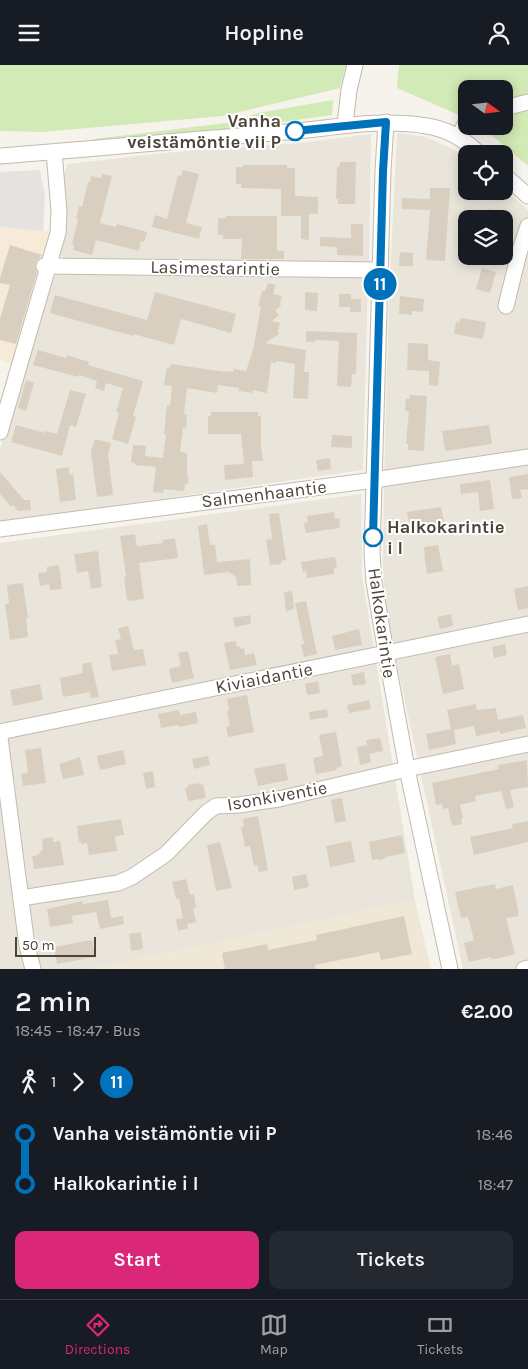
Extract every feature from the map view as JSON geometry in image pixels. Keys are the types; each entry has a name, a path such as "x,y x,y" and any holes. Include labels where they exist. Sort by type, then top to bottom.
{"street":[{"path":"345,125 349,90 355,65"},
{"path":"513,106 528,102"},
{"path":"0,156 386,122 429,126 446,131 468,145"},
{"name":"Halkokarintie","path":"386,122 372,553 374,582 407,769 450,969"},
{"path":"0,432 58,233 59,218 54,152"},
{"path":"513,183 528,196"},
{"path":"506,306 519,253 528,226"},
{"name":"Lasimestarintie","path":"47,266 380,270"},
{"name":"Salmenhaantie","path":"0,529 528,457"},
{"name":"Kiviaidantie","path":"0,732 528,624"},
{"path":"0,738 27,946 33,969"},
{"name":"Isonkiventie","path":"21,898 118,883 132,877 166,854 207,812 216,806 239,805 279,799 407,769 528,744"},
{"path":"524,969 528,968"}],"shaded area":[{"path":"397,133 426,137 458,152 458,200 513,200 513,197 528,210 528,969 463,969 386,614 383,569 389,298"},
{"path":"371,134 369,262 321,265 146,259 75,263 66,260 60,255 63,177 68,164 184,151 301,143"},
{"path":"40,170 45,197 43,231 0,227 0,172"},
{"path":"0,227 51,232 16,365 0,360"},
{"path":"158,274 368,278 363,470 0,522 0,450 51,277 57,275"},
{"path":"361,494 362,576 415,900 92,969 0,969 0,543"},
{"path":"415,900 431,969 92,969"}],"green space":[{"path":"0,65 346,65 340,88 223,116 42,132 0,131"},
{"path":"399,65 528,65 528,166 513,153 513,145 503,145 492,135 513,135 513,80 458,80 458,115 397,88"},
{"path":"333,100 332,115 230,129 94,141 94,139 226,123 258,113"}],"building":[{"path":"340,162 356,162 355,204 338,204 338,199 336,199 337,167 339,167"},
{"path":"243,165 287,165 287,168 295,168 295,196 318,197 318,214 309,214 309,240 301,239 301,216 281,216 281,189 241,188 241,184 236,184 236,167 243,167"},
{"path":"183,170 199,174 186,223 202,227 199,239 152,227 155,215 167,219 178,175 181,176"},
{"path":"102,174 112,176 100,223 116,227 117,224 147,232 144,242 141,241 139,251 96,240 92,255 73,250 74,245 72,244 78,219 76,219 79,206 82,207 88,182 90,182 91,176 101,178"},
{"path":"430,188 450,188 445,261 426,260 430,210 402,209 402,198 430,199"},
{"path":"226,216 277,216 277,251 284,251 284,259 241,259 242,239 223,239 223,235 218,235 218,218 226,218"},
{"path":"351,224 363,224 363,256 337,255 337,247 320,246 320,237 351,238"},
{"path":"10,245 42,255 36,262 37,272 16,344 0,340 0,319 10,285 0,283 0,278"},
{"path":"400,252 413,253 413,266 399,266"},
{"path":"482,268 496,272 490,293 476,289"},
{"path":"268,283 276,285 273,294 282,296 281,306 275,310 279,315 272,321 280,323 279,334 265,343 306,350 304,372 309,372 308,399 293,398 295,364 276,361 276,363 271,362 267,393 253,390 253,393 239,391 239,388 218,385 217,393 187,388 184,414 187,414 186,429 183,428 180,452 187,453 188,484 185,484 184,491 164,489 163,493 153,492 156,467 135,465 135,463 131,462 133,445 146,446 145,456 163,458 167,405 170,405 172,386 164,385 167,367 170,368 171,364 225,372 233,372 234,369 246,371 253,350 261,307 258,306 262,291 265,291"},
{"path":"155,292 236,314 231,333 181,319 174,345 133,334 133,336 50,313 55,295 147,320"},
{"path":"305,292 318,293 317,311 305,310"},
{"path":"339,294 351,294 351,299 361,299 361,312 350,312 350,307 339,307"},
{"path":"400,296 424,299 423,312 412,311 412,315 399,314"},
{"path":"460,318 486,322 483,339 454,334 456,322 459,323"},
{"path":"306,331 357,333 356,374 352,374 351,387 337,386 339,341 315,340 315,342 306,342"},
{"path":"408,343 428,344 428,360 440,362 438,386 429,385 429,371 407,370"},
{"path":"38,350 66,358 67,355 89,362 88,365 143,381 133,416 136,417 128,444 112,439 119,413 116,412 123,388 106,383 104,391 95,388 97,381 33,365"},
{"path":"26,380 34,383 26,411 18,408"},
{"path":"70,390 86,394 76,427 70,425 62,456 11,442 16,425 45,433 45,431 57,434"},
{"path":"410,395 427,396 424,451 408,450 408,444 406,444 409,411 405,411 406,399 410,399"},
{"path":"211,412 258,412 258,416 261,416 263,461 252,461 253,477 225,480 224,465 244,464 241,434 208,434 208,416 211,416"},
{"path":"489,425 492,444 445,451 442,431"},
{"path":"332,435 352,436 352,448 331,447"},
{"path":"95,439 111,443 108,454 113,495 97,497 91,452"},
{"path":"330,458 331,469 318,471 316,460"},
{"path":"69,467 70,475 73,474 76,500 60,502 56,469"},
{"path":"0,472 24,500 30,500 31,510 18,511 13,505 11,507 0,494"},
{"path":"528,474 528,489 520,490 522,498 512,499 509,477"},
{"path":"490,480 494,509 480,511 478,492 461,494 460,484"},
{"path":"441,507 444,522 410,528 407,512"},
{"path":"334,512 335,519 339,518 340,528 306,533 304,523 308,522 307,516"},
{"path":"279,513 286,560 281,561 281,564 270,565 266,540 272,539 269,514"},
{"path":"207,524 210,545 215,545 217,562 250,559 251,585 237,586 236,577 229,572 204,575 198,526"},
{"path":"135,534 137,546 163,543 162,540 175,538 178,558 139,563 144,599 130,601 127,600 124,577 126,576 120,536"},
{"path":"438,545 443,571 427,574 424,547"},
{"path":"98,551 102,587 91,589 88,571 77,573 74,554"},
{"path":"335,557 337,567 334,568 334,574 307,578 306,571 303,572 301,562"},
{"path":"59,565 62,589 50,590 49,584 40,586 38,573 47,572 47,567"},
{"path":"23,583 28,618 26,618 28,637 10,640 5,604 9,603 7,585"},
{"path":"528,586 528,608 518,610 514,589"},
{"path":"292,591 294,608 286,612 284,592"},
{"path":"306,601 317,654 304,657 301,645 304,644 295,603"},
{"path":"451,614 453,626 440,629 437,617"},
{"path":"250,615 251,624 235,627 233,618"},
{"path":"128,626 134,650 143,649 146,665 112,671 109,655 118,654 115,640 121,639 118,628"},
{"path":"359,629 362,645 335,650 332,636"},
{"path":"236,641 237,647 244,648 245,655 254,653 257,665 230,670 224,643"},
{"path":"505,644 507,655 494,658 492,647"},
{"path":"188,651 194,678 172,683 169,669 181,666 178,653"},
{"path":"450,654 452,666 459,664 464,689 443,694 435,657"},
{"path":"91,662 99,697 91,698 90,692 63,697 60,678 83,673 82,664"},
{"path":"364,672 366,684 353,686 351,675"},
{"path":"318,681 320,693 307,695 305,684"},
{"path":"40,684 43,700 13,706 10,690"},
{"path":"247,695 254,732 228,737 226,727 230,726 227,699"},
{"path":"369,700 371,709 349,713 347,705"},
{"path":"476,704 477,710 496,708 498,720 523,715 526,728 500,734 500,731 476,736 474,726 454,730 456,744 429,750 426,734 451,729 447,710"},
{"path":"327,709 328,717 310,720 309,712"},
{"path":"179,710 180,715 196,712 198,723 161,728 158,714"},
{"path":"336,732 342,766 336,768 337,770 316,774 313,758 323,756 319,735"},
{"path":"380,738 383,751 369,754 371,762 360,765 357,747 367,745 366,740"},
{"path":"41,748 46,783 23,786 21,774 28,773 25,750"},
{"path":"123,750 126,764 100,770 97,756"},
{"path":"208,756 210,765 194,769 192,759"},
{"path":"80,757 84,775 63,779 59,764"},
{"path":"527,760 528,787 510,790 514,807 506,809 501,791 475,796 476,801 460,805 463,818 461,819 462,824 452,826 448,808 443,809 442,804 436,805 432,783 499,769 498,765"},
{"path":"285,763 288,780 258,786 254,769"},
{"path":"153,771 155,787 146,789 143,773"},
{"path":"199,783 199,785 203,784 206,798 188,801 185,788 188,785"},
{"path":"342,798 346,821 335,823 331,800"},
{"path":"258,816 268,870 259,872 257,865 254,866 250,846 245,847 241,827 244,827 243,819"},
{"path":"121,819 124,835 115,836 117,851 89,855 87,843 81,844 79,842 77,826"},
{"path":"528,821 528,842 474,855 470,837 513,828 512,824"},
{"path":"402,835 405,853 380,860 372,860 369,842"},
{"path":"53,837 53,842 60,841 64,865 34,869 32,856 38,855 43,849 42,839"},
{"path":"351,841 355,862 330,867 326,846"},
{"path":"220,842 232,888 216,891 207,845"},
{"path":"306,874 309,887 294,890 292,877"},
{"path":"186,879 190,895 194,894 196,907 193,908 196,922 187,924 188,928 178,931 176,919 183,918 179,898 176,899 172,882"},
{"path":"495,884 496,889 513,885 519,916 506,918 515,954 496,959 491,959 491,957 469,962 464,943 474,940 468,917 461,918 455,892"},
{"path":"108,900 111,918 123,916 124,924 100,929 96,912 72,916 73,923 50,927 47,909 82,901 83,904"},
{"path":"404,916 412,954 381,960 379,952 315,965 316,969 225,969 222,953 267,944 268,950 317,940 316,935"},
{"path":"141,932 143,949 131,951 129,934"},
{"path":"92,940 95,957 57,964 54,947"}],"bus line":[{"name":"11","path":"295,131 386,122 373,537"}],"place":[{"name":"Vanha veistämöntie vii P","path":"295,131"},
{"name":"Halkokarintie i I","path":"373,537"}]}
